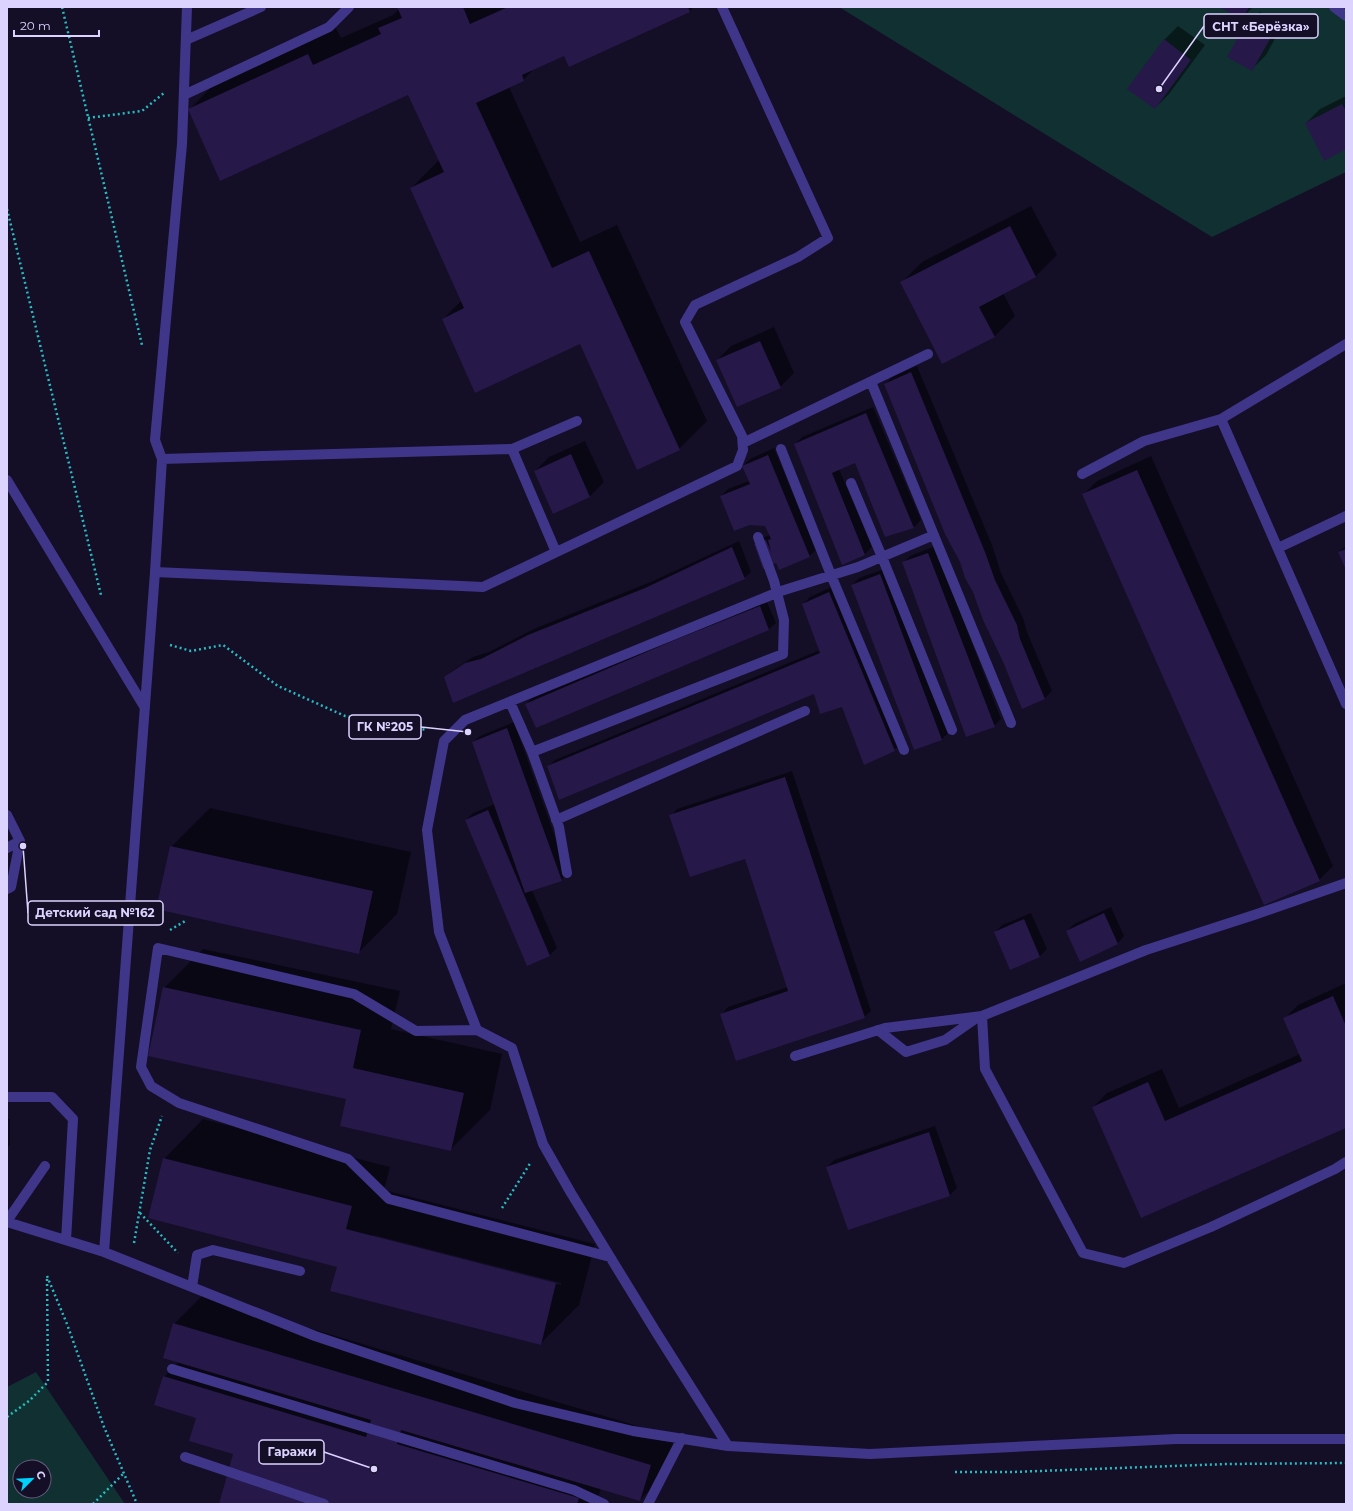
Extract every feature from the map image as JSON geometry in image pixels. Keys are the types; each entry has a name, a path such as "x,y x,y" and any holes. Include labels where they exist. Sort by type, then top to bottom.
{"street":[{"path":"104,1252 145,708 162,459 156,440 182,144 187,7"},
{"path":"186,40 261,7"},
{"path":"184,94 329,26 349,7"},
{"path":"154,572 483,587 737,466 743,450 742,436 685,322 695,305 798,257 828,238 722,7"},
{"path":"1334,7 1346,16"},
{"path":"1082,474 1144,441 1221,418 1346,344"},
{"path":"743,442 928,354"},
{"path":"871,382 1011,723"},
{"path":"1221,418 1346,704"},
{"path":"162,459 512,449 577,422"},
{"path":"512,449 556,552"},
{"path":"781,449 831,575 904,750"},
{"path":"7,480 145,708"},
{"path":"851,483 952,730"},
{"path":"1278,548 1346,516"},
{"path":"477,1030 439,932 427,830 444,741 465,720 777,593 858,567 934,535"},
{"path":"532,752 783,654 784,620 774,581 758,537"},
{"path":"510,702 532,752 559,827 567,873"},
{"path":"556,820 805,711"},
{"path":"7,815 20,841 11,887 7,889"},
{"path":"7,848 20,841"},
{"path":"878,1030 906,1052 945,1040 981,1016 1146,950 1346,883"},
{"path":"610,1257 389,1199 348,1159 179,1103 151,1086 141,1067 158,948 354,994 416,1031 477,1030 512,1048 543,1144 610,1257 728,1446"},
{"path":"796,1056 893,1026 981,1016"},
{"path":"981,1016 986,1069 1083,1253 1124,1263 1211,1227 1335,1169 1346,1162"},
{"path":"7,1097 52,1097 73,1118 66,1240"},
{"path":"45,1166 7,1221 104,1252 315,1336 516,1403 633,1430 728,1446 870,1454 1176,1439 1346,1439"},
{"path":"192,1287 198,1255 212,1250 300,1271"},
{"path":"172,1369 574,1490 604,1504"},
{"path":"648,1504 682,1438"},
{"path":"185,1457 324,1504"}],"path":[{"path":"62,7 143,350"},
{"path":"88,118 142,111 184,76"},
{"path":"7,208 103,601"},
{"path":"150,634 154,642 191,651 223,644 278,686 345,716 433,731"},
{"path":"134,1246 150,1150 169,1096"},
{"path":"491,1226 543,1144"},
{"path":"140,1213 194,1272"},
{"path":"7,1417 29,1401 48,1382 47,1276 67,1324 104,1428 137,1504"},
{"path":"93,1504 124,1473"}],"green space":[{"path":"839,7 1346,7 1346,172 1212,237"},
{"path":"36,1372 125,1504 7,1504 7,1387"}],"building":[{"path":"397,7 463,7 470,24 508,7 688,7 690,12 569,67 564,56 522,75 524,81 476,103 552,268 589,251 680,450 637,470 580,344 475,393 442,319 464,308 410,188 444,172 408,95 220,181 188,109 308,54 313,65 381,34 378,28 402,18"},
{"path":"1220,7 1249,7 1242,20"},
{"path":"1245,25 1270,39 1252,71 1227,57"},
{"path":"1164,39 1191,60 1155,109 1127,89"},
{"path":"1342,104 1346,111 1346,149 1324,161 1305,123"},
{"path":"1010,226 1036,277 979,307 995,337 942,364 900,282"},
{"path":"760,341 781,388 737,407 716,360"},
{"path":"911,372 985,552 995,580 1017,625 1020,639 1045,699 1022,709 1004,664 983,620 973,592 965,578 960,562 945,534 884,384"},
{"path":"866,413 914,528 885,537 855,463 832,473 865,555 842,565 794,444"},
{"path":"571,454 590,497 553,514 534,471"},
{"path":"768,455 810,557 779,570 776,563 763,569 754,544 766,540 771,552 768,540 771,539 765,526 750,525 734,531 720,496 750,484 742,466"},
{"path":"1137,470 1320,881 1264,905 1082,494"},
{"path":"732,547 745,579 453,703 444,677 465,663 481,659 528,635 645,588"},
{"path":"1346,549 1346,570 1338,552"},
{"path":"928,553 995,727 966,737 902,562"},
{"path":"880,574 942,740 914,750 851,585"},
{"path":"829,592 895,751 864,765 842,707 820,714 814,694 559,800 547,766 820,653 802,604"},
{"path":"760,606 769,630 536,728 525,704 677,639"},
{"path":"507,728 562,881 525,893 472,742"},
{"path":"785,777 865,1018 736,1061 720,1014 788,991 745,859 690,877 669,815"},
{"path":"488,810 550,956 527,966 465,820"},
{"path":"170,846 373,891 359,954 156,909"},
{"path":"1104,913 1118,944 1080,962 1066,931"},
{"path":"1024,919 1040,957 1010,970 994,932"},
{"path":"163,987 361,1030 353,1068 464,1093 451,1151 340,1126 346,1099 148,1056"},
{"path":"1333,996 1346,1026 1346,1128 1141,1218 1092,1107 1148,1082 1165,1121 1302,1061 1283,1018"},
{"path":"929,1132 950,1196 848,1230 826,1167"},
{"path":"163,1158 352,1206 346,1229 556,1283 541,1345 330,1291 337,1267 148,1218"},
{"path":"173,1323 651,1465 640,1501 401,1430 397,1444 579,1498 577,1504 219,1504 233,1454 189,1441 196,1418 154,1405 163,1376 366,1437 371,1420 163,1358"}],"place":[{"name":"СНТ «Берёзка»","path":"1159,89"},
{"name":"ГК №205","path":"468,732"},
{"name":"Детский сад №162","path":"23,846"},
{"name":"Гаражи","path":"374,1469"}]}
